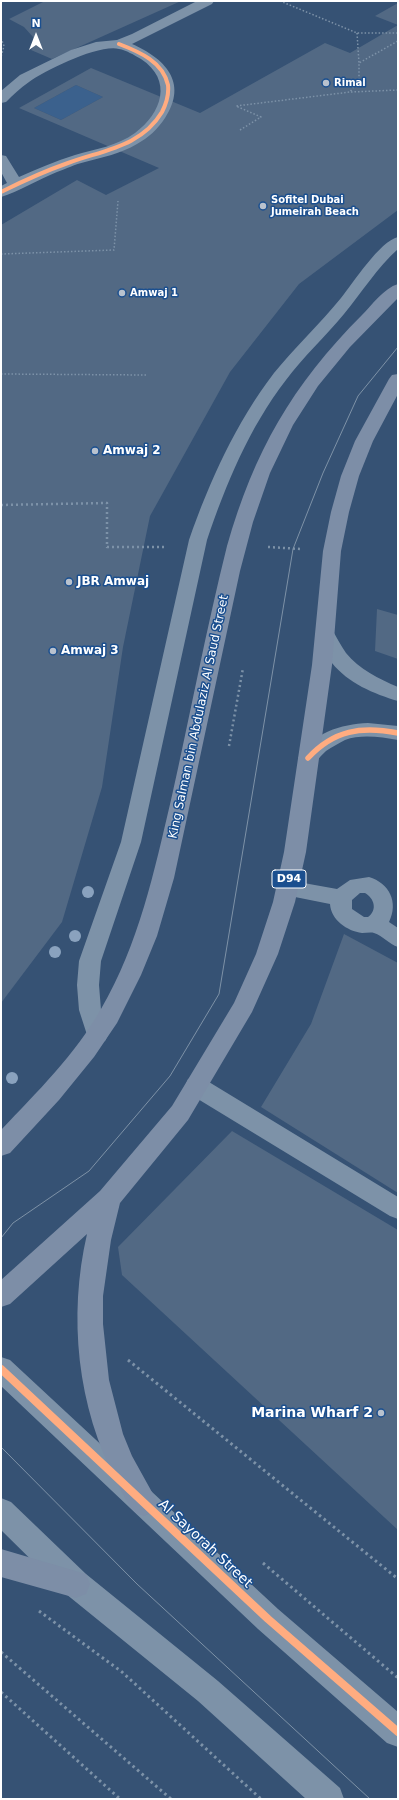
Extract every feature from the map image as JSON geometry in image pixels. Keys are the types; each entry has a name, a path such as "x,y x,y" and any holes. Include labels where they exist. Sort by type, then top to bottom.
{"main road":[{"name":"King Salman bin Abdulaziz Al Saud Street","path":"1,1146 69,1073 97,1035 120,995 140,953 160,887 197,730 232,561 242,521 256,482 273,446 292,412 314,379 349,338 398,289"},
{"name":"D94","path":"1,1296 108,1198 180,1113 244,1006 266,954 288,888 295,852 326,636 332,551 340,512 356,462 381,408 398,379"},
{"path":"1,1129 35,1110"},
{"path":"108,1198 98,1240 91,1284 90,1329 94,1372 104,1417 121,1461 144,1503"},
{"path":"1,1563 76,1584"}],"street":[{"path":"1,99 14,86 25,78 76,53 96,46 119,44 146,33 207,1"},
{"path":"1,192 15,184 78,159 97,155 127,144 147,131 156,121 167,101 167,82 163,72 145,55 119,44"},
{"path":"1,158 15,184"},
{"path":"326,636 339,658 349,667 375,685 398,694"},
{"path":"308,758 322,744 340,734 363,730 387,730 398,733"},
{"name":"Al Sayorah Street","path":"1,1369 268,1619 398,1732"},
{"path":"1,1511 76,1584 208,1691 329,1799"}],"lane":[{"path":"97,1035 90,1010 88,992 90,961 131,842 198,540 210,504 224,469 240,437 280,377 354,293 380,257 398,241"},
{"path":"390,917 366,926 354,922 345,916 340,907 341,898 347,891 358,886 369,885 381,888 390,894 395,903 390,917 398,939"},
{"path":"288,888 341,898"},
{"path":"196,1086 398,1209"}],"path":[{"path":"280,1 357,33 398,34"},
{"path":"350,92 360,78 361,70 359,63 357,33"},
{"path":"1,38 4,46 1,57"},
{"path":"359,63 398,41"},
{"path":"240,130 261,117 236,106 350,92 398,90"},
{"path":"1,254 114,250 118,201"},
{"path":"1,374 146,375"},
{"path":"1,505 107,502 107,547 153,547"},
{"path":"264,547 332,551"},
{"path":"229,746 243,666"},
{"path":"90,1329 398,1579"},
{"path":"258,1558 293,1590 398,1678"},
{"path":"33,1606 122,1672 261,1799"},
{"path":"1,1652 171,1799"},
{"path":"1,1692 120,1799"}],"water":[{"path":"76,85 103,97 61,120 34,108"}],"building":[{"path":"45,1 181,1 52,59 31,50 34,46 33,37 24,27 9,19"},
{"path":"398,3 398,25 375,16"},
{"name":"JBR Amwaj","path":"398,25 398,210 299,284 230,372 150,516 123,647 102,787 62,922 1,1003 1,225 77,180 106,195 159,168 19,108 91,68 200,113 325,43 350,53","holes":["76,85 103,97 61,120 34,108"]},
{"path":"377,609 398,615 398,659 375,651"},
{"path":"344,934 398,963 398,1193 261,1107 311,1024"},
{"path":"232,1131 398,1230 398,1530 122,1275 118,1247"}],"tram line":[{"path":"1,1238 13,1223 89,1171 170,1076 219,994 293,549 323,473 358,396 398,347"},
{"path":"1,1447 137,1584 370,1799"}],"cycle path":[{"path":"1,192 57,167 79,159 106,152 132,141 153,124 166,102 168,91 166,78 162,71 150,59 135,50 119,44"},
{"path":"308,758 317,748 329,739 348,732 358,730 378,730 398,733"},
{"path":"1,1369 268,1619 398,1732"}],"place":[{"name":"Rimal","path":"326,83"},
{"name":"Sofitel Dubai Jumeirah Beach","path":"263,206"},
{"name":"Amwaj 1","path":"122,293"},
{"name":"Amwaj 2","path":"95,451"},
{"name":"JBR Amwaj","path":"69,582"},
{"name":"Amwaj 3","path":"53,651"},
{"name":"Marina Wharf 2","path":"381,1413"}]}
